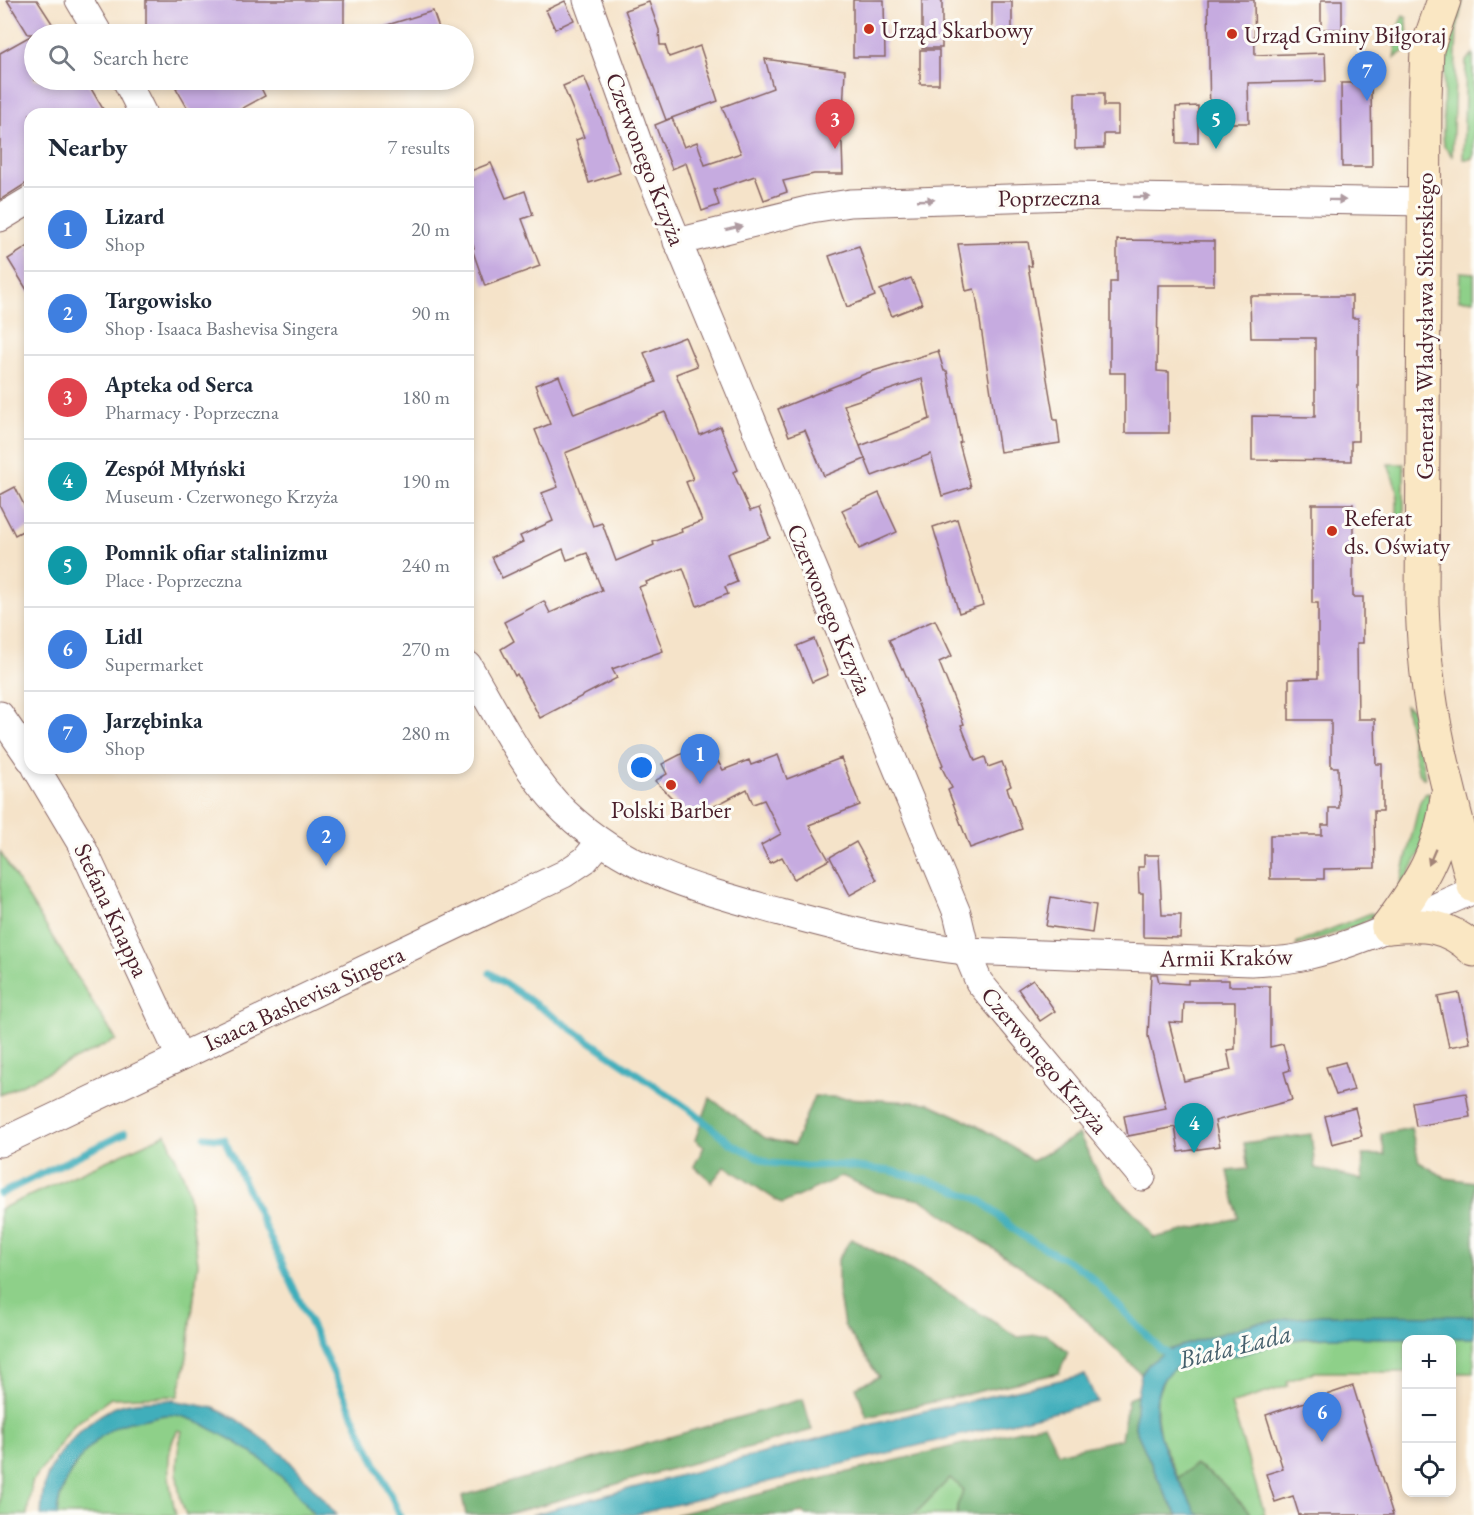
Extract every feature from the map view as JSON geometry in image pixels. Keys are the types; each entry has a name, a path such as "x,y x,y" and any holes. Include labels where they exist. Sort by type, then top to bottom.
{"street":[{"path":"79,0 93,24"},
{"name":"Czerwonego Krzyża","path":"587,0 648,170 953,905 966,951 982,988 1142,1177"},
{"name":"Generała Władysława Sikorskiego","path":"1422,0 1422,27 1427,49 1422,603 1429,690 1447,780 1474,888"},
{"name":"Generała Władysława Sikorskiego","path":"1427,49 1444,0"},
{"path":"131,90 140,108"},
{"name":"Poprzeczna","path":"677,242 811,209 850,203 1072,196 1425,202"},
{"path":"0,218 24,204"},
{"name":"Armii Kraków","path":"474,675 537,780 564,812 600,842 642,867 691,887 861,934 922,946 966,951 1262,961 1292,959 1340,946 1474,888"},
{"path":"0,715 24,750"},
{"name":"Stefana Knappa","path":"40,774 80,842 180,1057"},
{"path":"1447,780 1474,820"},
{"path":"1388,927 1416,888 1435,852 1447,799 1447,780"},
{"name":"Isaaca Bashevisa Singera","path":"0,1143 564,874 585,860 600,842"},
{"path":"1388,927 1411,925 1436,927 1455,935 1474,950"}],"green space":[{"path":"1459,0 1463,0 1457,29 1452,156 1444,146 1444,76 1450,32"},
{"path":"1403,16 1407,18 1408,48 1394,58 1400,22"},
{"path":"1473,54 1474,154 1471,159 1463,159 1466,61"},
{"path":"1460,272 1474,273 1474,300 1459,300"},
{"path":"1388,464 1404,464 1404,518 1397,524 1397,490"},
{"path":"1405,705 1412,709 1425,778 1418,772"},
{"path":"1429,793 1430,821 1427,834 1418,857 1398,893 1420,801 1425,794"},
{"path":"0,852 116,1040 0,1095"},
{"path":"1371,913 1375,915 1359,925 1296,946 1298,942"},
{"path":"814,1096 928,1103 970,1122 1007,1143 1032,1161 1079,1134 1101,1179 1142,1221 1154,1238 1238,1218 1228,1171 1248,1169 1244,1143 1311,1134 1315,1168 1362,1180 1363,1155 1385,1155 1381,1134 1411,1128 1419,1162 1446,1178 1474,1182 1474,1316 1256,1323 1168,1350 1149,1364 1141,1374 1057,1292 922,1200 877,1192 842,1176 782,1204 725,1166 712,1182 694,1166 704,1147 695,1140 710,1098 765,1138 794,1145"},
{"path":"166,1134 187,1185 198,1263 187,1357 178,1396 111,1398 74,1425 32,1482 27,1515 0,1515 0,1209"},
{"path":"851,1239 902,1265 1018,1337 1046,1334 1068,1352 1059,1373 867,1417 856,1387 879,1377 844,1325 838,1291 838,1259"},
{"path":"1339,1336 1402,1337 1402,1372 1315,1372 1287,1381 1288,1386 1231,1404 1265,1515 1252,1515 1220,1481 1195,1465 1178,1478 1160,1437 1157,1396 1165,1376 1185,1363 1242,1354 1283,1341"},
{"path":"1456,1338 1474,1338 1474,1373 1456,1373"},
{"path":"1137,1395 1135,1428 1164,1492 1178,1515 957,1515 957,1506 964,1490 950,1478 914,1515 806,1515 802,1512 791,1515 674,1515 1044,1424 1058,1453 1121,1439 1128,1399"},
{"path":"803,1399 812,1430 505,1515 466,1515 462,1496"},
{"path":"171,1414 202,1423 249,1449 292,1486 315,1515 186,1515 178,1484 177,1463 182,1431 178,1430 173,1439 169,1461 170,1483 176,1515 57,1515 59,1502 71,1473 79,1460 101,1436 125,1422"},
{"path":"1195,1465 1220,1481 1252,1515 1200,1515 1196,1513 1178,1478"},
{"path":"950,1478 965,1490 957,1506 957,1515 914,1515"}],"water":[{"name":"Biała Łada","path":"1321,1315 1474,1316 1474,1338 1456,1338 1456,1335 1402,1335 1402,1338 1307,1338 1277,1343 1243,1354 1197,1360 1176,1368 1161,1384 1156,1417 1159,1433 1172,1467 1196,1512 1200,1515 1178,1515 1164,1492 1135,1428 1141,1374 1149,1364 1168,1350 1256,1323"},
{"path":"1085,1375 1097,1402 633,1515 531,1515 911,1414"},
{"path":"172,1400 214,1408 236,1419 285,1456 337,1515 315,1515 282,1477 245,1448 195,1421 170,1415 129,1422 103,1435 72,1469 60,1496 57,1515 41,1515 43,1491 50,1471 66,1447 89,1424 113,1408 125,1404"}],"building":[{"path":"7,0 37,0 53,24 24,24 24,28"},
{"path":"146,0 344,0 344,24 146,24"},
{"name":"Urząd Skarbowy","path":"853,0 884,0 885,57 853,57"},
{"path":"922,0 942,0 942,48 922,48"},
{"name":"Urząd Gminy Biłgoraj","path":"1208,0 1254,0 1255,55 1325,53 1326,81 1248,83 1249,123 1210,123"},
{"path":"1321,0 1342,0 1342,29 1321,29"},
{"path":"565,1 574,20 555,29 546,10"},
{"path":"649,2 659,30 660,45 665,45 669,57 700,46 718,101 666,120 625,10"},
{"path":"992,2 1012,2 1012,31 992,31"},
{"path":"433,11 438,24 391,24"},
{"path":"24,40 24,90 92,90 102,108 24,108 24,185 0,200 0,53"},
{"path":"920,50 939,50 939,84 920,84"},
{"path":"765,59 845,70 843,112 825,128 842,143 843,174 814,174 783,181 787,192 764,200 755,176 714,190 719,205 702,211 686,163 672,169 655,125 672,118 684,147 697,142 705,165 741,153 722,107 773,88"},
{"path":"584,77 620,173 589,183 576,140 584,137 563,86"},
{"path":"1341,83 1371,83 1372,167 1342,167"},
{"path":"177,90 262,90 265,96 243,108 188,108"},
{"path":"1075,93 1104,93 1104,106 1118,106 1118,134 1104,134 1104,148 1075,149"},
{"path":"1198,106 1198,143 1177,143 1176,107"},
{"path":"491,163 506,198 525,191 533,215 522,219 540,266 485,286 474,255 474,170"},
{"path":"1117,240 1214,241 1214,285 1158,285 1157,371 1169,372 1169,433 1125,433 1125,373 1110,373 1110,282 1117,282"},
{"path":"1028,242 1032,266 1028,266 1054,420 1057,420 1060,443 1000,452 976,295 974,289 966,291 958,244"},
{"path":"859,246 875,296 847,307 829,256"},
{"path":"24,249 24,285 8,259"},
{"path":"911,278 922,304 892,316 880,290"},
{"path":"1250,296 1352,296 1352,318 1358,318 1358,441 1351,441 1351,461 1252,460 1252,416 1315,417 1315,338 1251,338"},
{"path":"685,337 697,366 676,374 700,435 720,426 738,470 733,472 750,511 759,508 770,538 727,554 737,582 725,587 728,594 697,606 683,568 646,582 647,584 639,587 663,651 612,669 617,678 540,718 501,649 514,641 504,622 544,601 550,613 602,590 587,553 567,560 563,549 502,578 492,557 523,542 520,536 553,521 542,493 558,487 535,430 550,424 535,385 559,376 574,414 656,382 644,353","holes":["665,412 693,479 686,482 702,521 616,561 602,523 593,526 565,453"]},
{"path":"938,351 944,371 947,371 961,442 959,443 971,487 942,496 931,454 872,476 860,446 930,419 922,379 844,405 865,459 824,476 805,430 789,436 778,409 867,373"},
{"path":"15,487 24,505 24,530 15,535 0,506 0,495"},
{"path":"879,493 897,532 859,549 842,510"},
{"path":"1312,504 1353,504 1353,597 1363,597 1363,643 1357,643 1358,719 1375,719 1376,764 1382,764 1382,811 1374,811 1375,868 1324,869 1324,879 1270,879 1270,835 1322,835 1322,825 1329,825 1329,808 1339,808 1338,767 1331,767 1331,720 1289,720 1289,679 1318,678 1318,603 1312,603"},
{"path":"957,519 983,605 959,613 933,527"},
{"path":"935,620 952,656 939,662 964,724 961,725 975,761 985,757 988,767 1002,762 1011,786 1007,788 1022,829 970,848 948,790 952,788 941,766 943,765 903,668 889,640"},
{"path":"814,639 828,675 812,682 797,646"},
{"path":"711,750 723,770 749,760 751,765 778,755 787,779 841,758 860,805 809,825 829,860 794,879 782,857 770,863 761,845 781,834 764,800 753,804 747,789 692,818 655,781 667,774 662,764 687,751 693,761"},
{"path":"856,842 877,880 850,895 830,857"},
{"path":"1144,855 1159,855 1162,915 1181,915 1180,938 1143,937 1143,893 1139,893 1138,867 1144,867"},
{"path":"1051,897 1096,905 1092,933 1046,926"},
{"path":"1151,974 1157,974 1159,982 1188,984 1188,980 1229,980 1229,986 1270,986 1270,1047 1283,1044 1290,1070 1284,1072 1292,1100 1215,1121 1220,1146 1179,1152 1175,1127 1128,1136 1124,1116 1166,1108 1148,1036","holes":["1184,1002 1235,1002 1235,1049 1227,1050 1231,1070 1184,1081 1169,1022 1183,1023"]},
{"path":"1033,979 1055,1011 1040,1021 1018,989"},
{"path":"1459,993 1470,1043 1449,1047 1438,997"},
{"path":"1345,1062 1354,1090 1336,1095 1326,1067"},
{"path":"1466,1093 1470,1117 1416,1126 1412,1102"},
{"path":"1355,1108 1362,1136 1332,1144 1325,1116"},
{"path":"1353,1386 1393,1515 1299,1515 1293,1496 1275,1502 1266,1474 1283,1469 1266,1415"}],"waterway":[{"name":"Biała Łada","path":"490,973 693,1112 730,1143 769,1163 807,1166 839,1165 891,1171 937,1183 980,1200 1021,1235 1087,1273 1161,1350 1172,1355"},
{"path":"0,1194 125,1133"},
{"path":"205,1137 224,1139 400,1515"}],"place":[{"name":"Urząd Skarbowy","path":"869,29"},
{"name":"Urząd Gminy Biłgoraj","path":"1232,34"},
{"name":"Jarzębinka","path":"1367,101"},
{"name":"Apteka od Serca","path":"835,149"},
{"name":"Pomnik ofiar stalinizmu","path":"1216,149"},
{"name":"Referat ds. Oświaty","path":"1332,531"},
{"name":"Lizard","path":"700,784"},
{"name":"Polski Barber","path":"671,785"},
{"name":"Targowisko","path":"326,866"},
{"name":"Zespół Młyński","path":"1194,1153"},
{"name":"Lidl","path":"1322,1442"}]}
